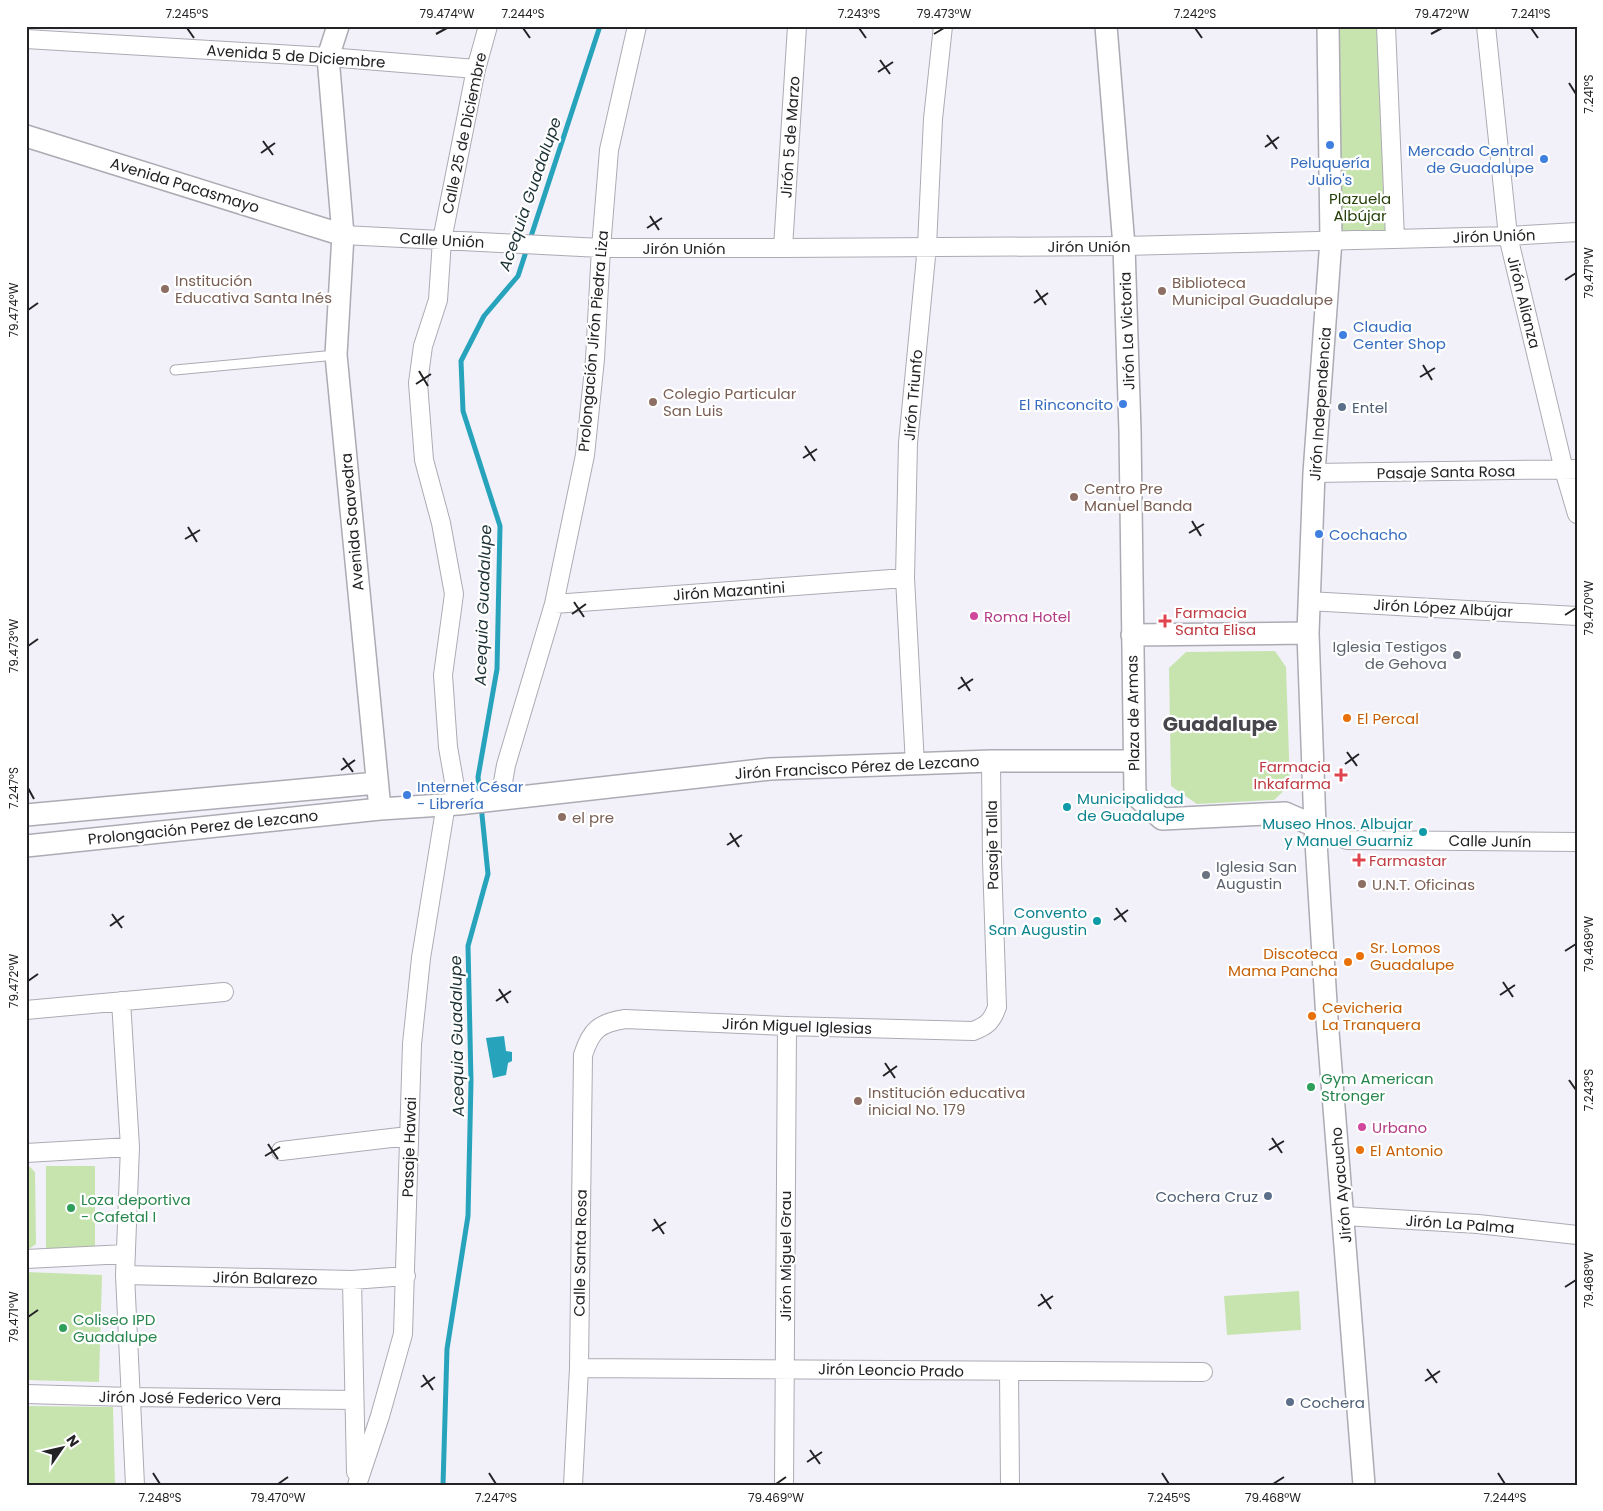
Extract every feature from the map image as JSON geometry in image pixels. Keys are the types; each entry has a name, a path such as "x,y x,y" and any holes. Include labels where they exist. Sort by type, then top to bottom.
{"street":[{"path":"328,57 338,26"},
{"name":"Calle 25 de Diciembre","path":"474,801 448,747 443,675 454,594 441,523 424,460 418,383 423,346 438,300 442,240 476,69 488,26"},
{"name":"Prolongación Jirón Piedra Liza","path":"474,801 506,765 554,604 584,455 594,359 609,150 637,26"},
{"name":"Jirón 5 de Marzo","path":"782,248 797,26"},
{"name":"Jirón Triunfo","path":"915,765 905,578 908,444 927,246 933,119 943,26"},
{"name":"Jirón La Victoria","path":"1106,26 1124,246 1130,431 1132,636"},
{"name":"Jirón Independencia","path":"1308,633 1314,473 1331,240 1328,26"},
{"path":"1386,26 1395,239"},
{"name":"Jirón Alianza","path":"1486,26 1508,236 1570,470 1577,514"},
{"name":"Avenida 5 de Diciembre","path":"26,39 328,57 476,69"},
{"name":"Avenida Saavedra","path":"328,57 343,235 336,355 380,809"},
{"name":"Avenida Pacasmayo","path":"26,136 343,235"},
{"name":"Jirón Unión","path":"601,248 1124,246 1508,236 1577,232"},
{"name":"Calle Unión","path":"343,235 601,248"},
{"name":"Pasaje Santa Rosa","path":"1314,473 1570,470"},
{"name":"Jirón Mazantini","path":"554,604 905,578"},
{"name":"Jirón López Albújar","path":"1308,601 1577,616"},
{"path":"1132,636 1308,633 1315,826"},
{"name":"Plaza de Armas","path":"1132,636 1135,795 1162,819 1285,813 1315,826"},
{"name":"Jirón Francisco Pérez de Lezcano","path":"380,809 474,801 770,769 991,761 1134,760"},
{"name":"Pasaje Talla","path":"991,761 996,1007 992,1019"},
{"name":"Prolongación Perez de Lezcano","path":"26,815 377,783"},
{"name":"Pasaje Hawai","path":"357,1485 380,1416 403,1334 412,1044 420,958 474,801"},
{"name":"Prolongación Perez de Lezcano","path":"26,846 380,809"},
{"name":"Calle Junín","path":"1315,826 1347,840 1577,842"},
{"name":"Jirón Ayacucho","path":"1315,826 1364,1485"},
{"path":"26,1010 224,992"},
{"path":"121,1001 130,1147 125,1275 135,1485"},
{"name":"Jirón Miguel Iglesias","path":"599,1027 612,1021 625,1019 973,1031 984,1027 992,1019"},
{"name":"Jirón Miguel Grau","path":"784,1485 787,1026"},
{"name":"Calle Santa Rosa","path":"573,1485 579,1368 583,1055 588,1038 599,1027"},
{"path":"281,1152 408,1136"},
{"path":"26,1153 130,1147"},
{"name":"Jirón La Palma","path":"1344,1216 1478,1224 1577,1235"},
{"path":"26,1259 126,1254"},
{"name":"Jirón Balarezo","path":"125,1275 352,1280 406,1276"},
{"path":"352,1280 357,1485"},
{"name":"Jirón Leoncio Prado","path":"579,1368 1203,1372"},
{"path":"1010,1371 1010,1485"},
{"name":"Jirón José Federico Vera","path":"26,1394 354,1400"}],"lane":[{"path":"175,370 336,355"}],"green space":[{"name":"Plazuela Albújar","path":"1336,26 1380,26 1388,233 1334,235"},
{"path":"1275,651 1286,667 1290,785 1274,800 1197,804 1171,786 1169,668 1186,652"},
{"path":"26,1163 35,1172 36,1244 26,1251"},
{"name":"Loza deportiva - Cafetal I","path":"46,1166 95,1166 95,1250 46,1250"},
{"name":"Coliseo IPD Guadalupe","path":"26,1272 102,1275 99,1382 26,1380"},
{"path":"1299,1291 1301,1330 1227,1335 1224,1296"},
{"path":"26,1406 113,1407 115,1485 26,1485"}],"water":[{"path":"504,1036 506,1051 512,1052 512,1061 508,1063 506,1075 493,1078 486,1038"}],"waterway":[{"name":"Acequia Guadalupe","path":"480,797 478,777 497,669 500,526 463,411 461,361 484,316 518,276 600,26"},
{"name":"Acequia Guadalupe","path":"443,1485 447,1349 468,1216 471,1081 468,946 488,874 481,805"}],"place":[{"name":"Peluquería Julio's","path":"1330,145"},
{"name":"Mercado Central de Guadalupe","path":"1544,159"},
{"name":"Institución Educativa Santa Inés","path":"165,289"},
{"name":"Biblioteca Municipal Guadalupe","path":"1162,291"},
{"name":"Claudia Center Shop","path":"1343,335"},
{"name":"Colegio Particular San Luis","path":"653,402"},
{"name":"El Rinconcito","path":"1123,404"},
{"name":"Entel","path":"1342,407"},
{"name":"Centro Pre Manuel Banda","path":"1074,497"},
{"name":"Cochacho","path":"1319,534"},
{"name":"Roma Hotel","path":"974,616"},
{"name":"Farmacia Santa Elisa","path":"1165,621"},
{"name":"Iglesia Testigos de Gehova","path":"1457,655"},
{"name":"El Percal","path":"1347,718"},
{"name":"Farmacia Inkafarma","path":"1341,775"},
{"name":"Internet César - Librería","path":"407,795"},
{"name":"Municipalidad de Guadalupe","path":"1067,807"},
{"name":"el pre","path":"562,817"},
{"name":"Museo Hnos. Albujar y Manuel Guarniz","path":"1423,832"},
{"name":"Farmastar","path":"1359,860"},
{"name":"Iglesia San Augustin","path":"1206,875"},
{"name":"U.N.T. Oficinas","path":"1362,884"},
{"name":"Convento San Augustin","path":"1097,921"},
{"name":"Sr. Lomos Guadalupe","path":"1360,956"},
{"name":"Discoteca Mama Pancha","path":"1348,962"},
{"name":"Cevicheria La Tranquera","path":"1312,1016"},
{"name":"Gym American Stronger","path":"1311,1087"},
{"name":"Institución educativa inicial No. 179","path":"858,1101"},
{"name":"Urbano","path":"1362,1127"},
{"name":"El Antonio","path":"1360,1150"},
{"name":"Cochera Cruz","path":"1268,1196"},
{"name":"Loza deportiva - Cafetal I","path":"71,1208"},
{"name":"Coliseo IPD Guadalupe","path":"63,1328"},
{"name":"Cochera","path":"1290,1402"}],"district":[{"name":"Guadalupe","path":"1220,724"}]}
